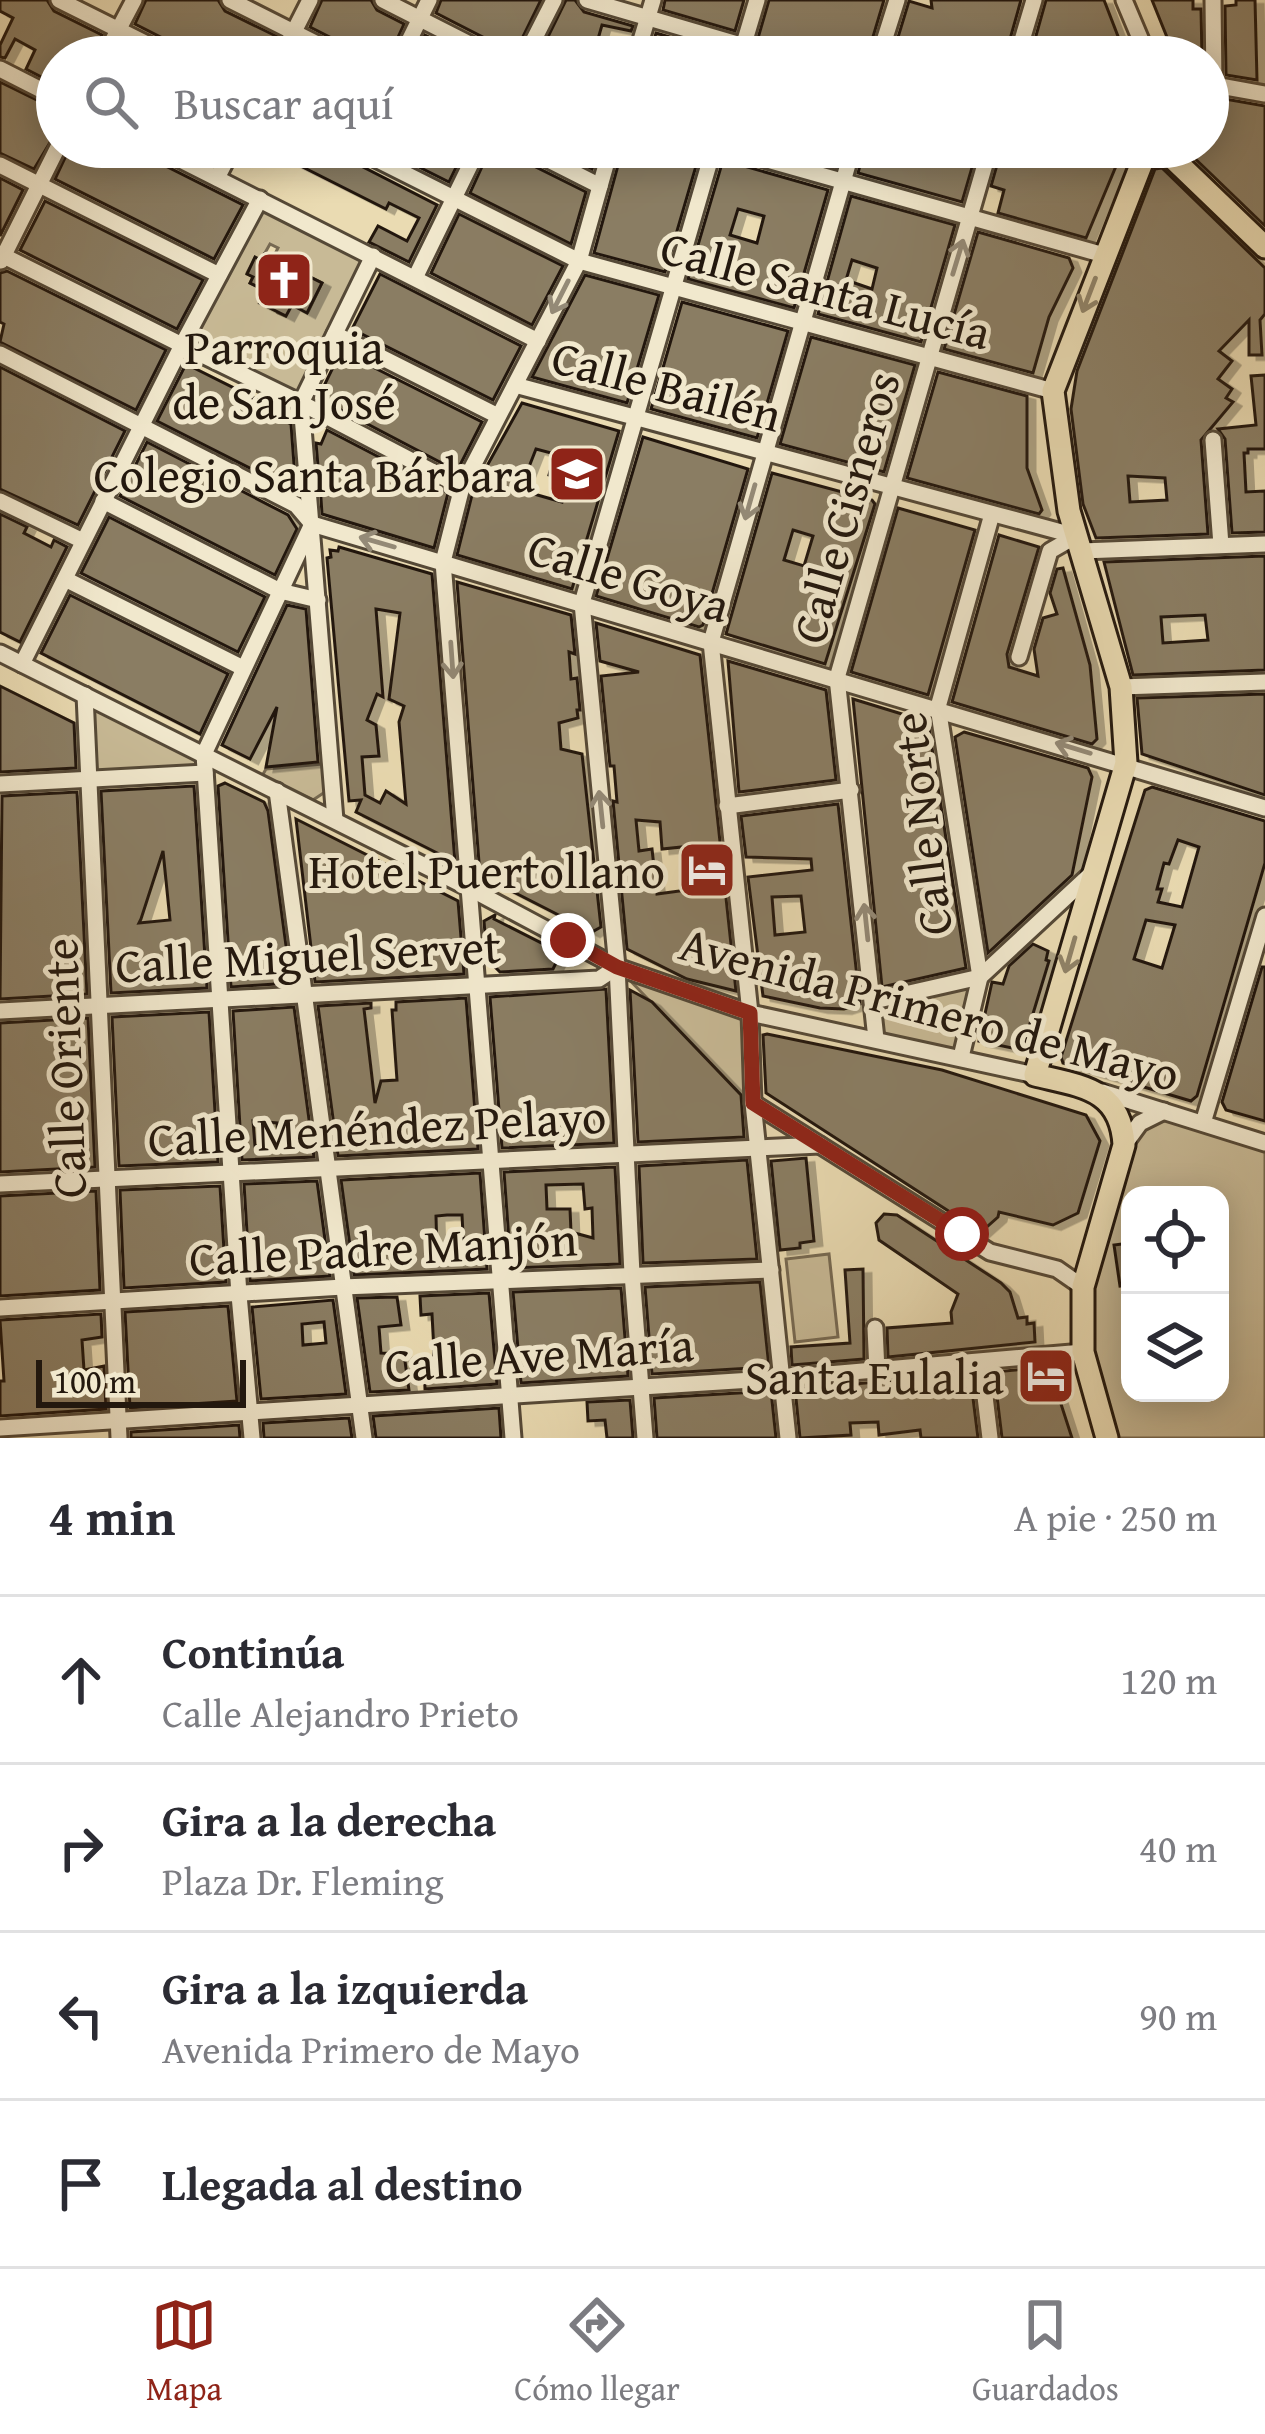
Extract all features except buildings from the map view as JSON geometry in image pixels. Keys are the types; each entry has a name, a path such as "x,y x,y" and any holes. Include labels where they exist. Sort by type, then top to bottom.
{"main road":[{"path":"1035,1075 1126,764 1121,687 1069,511 1053,391 1139,168"},
{"path":"1183,168 1265,247"},
{"name":"Avenida Primero de Mayo","path":"1035,1075 1098,1092"},
{"path":"1098,1092 1118,1115 1124,1145 1083,1287 1083,1352 1107,1438"}],"street":[{"path":"59,0 130,36"},
{"path":"115,36 134,0"},
{"path":"230,0 301,36"},
{"path":"291,36 310,0"},
{"path":"383,0 453,36"},
{"path":"410,36 429,0"},
{"path":"536,36 554,0"},
{"path":"587,0 699,36"},
{"path":"642,36 653,0"},
{"path":"746,36 757,0"},
{"path":"886,36 897,0"},
{"path":"1023,36 1034,0"},
{"path":"1124,0 1139,36"},
{"path":"1212,36 1213,0"},
{"path":"0,69 36,87"},
{"path":"1229,88 1265,94"},
{"path":"0,165 219,275"},
{"path":"48,168 1,258 301,403 462,487"},
{"path":"197,168 538,340"},
{"path":"217,178 222,168"},
{"name":"Calle Santa Lucía","path":"394,168 579,261 1053,391"},
{"path":"415,278 469,168"},
{"path":"564,168 600,186"},
{"path":"513,1438 443,562 462,487 579,261 605,168"},
{"path":"645,1438 617,967 581,603 710,168"},
{"path":"793,168 1104,255"},
{"path":"788,1438 711,642 847,168"},
{"name":"Calle Cisneros","path":"876,1039 837,678 984,168"},
{"path":"22,664 260,199"},
{"path":"335,820 301,403 373,256"},
{"path":"335,334 498,416"},
{"name":"Calle Goya","path":"0,354 296,505 312,524 1265,808"},
{"name":"Calle Bailén","path":"515,385 992,514 1079,543 1265,544"},
{"path":"1213,440 1221,545"},
{"path":"0,501 83,542"},
{"path":"103,501 280,592 318,599"},
{"name":"Calle Norte","path":"961,1057 980,977 938,707 992,514"},
{"path":"252,1438 204,754 312,524"},
{"path":"1018,657 1050,551 1079,543"},
{"path":"64,579 243,668"},
{"name":"Avenida Primero de Mayo","path":"0,653 617,967 750,1013 1035,1075"},
{"path":"1121,687 1265,682"},
{"name":"Calle Oriente","path":"85,695 119,1430"},
{"path":"0,784 206,776"},
{"path":"727,806 851,790"},
{"path":"277,791 364,1438"},
{"name":"Avenida Primero de Mayo","path":"874,1001 980,977 1093,872"},
{"path":"1202,1123 1265,916"},
{"name":"Calle Miguel Servet","path":"0,1011 599,979 617,967"},
{"name":"Avenida Primero de Mayo","path":"1098,1092 1265,1143"},
{"path":"753,1103 990,1252 1057,1269 1083,1287"},
{"path":"1124,1145 1140,1123 1164,1111"},
{"name":"Calle Menéndez Pelayo","path":"0,1184 820,1145"},
{"name":"Calle Padre Manjón","path":"0,1308 343,1287 771,1270"},
{"path":"875,1328 877,1371"},
{"name":"Calle Ave María","path":"0,1428 119,1430 250,1413 782,1378 1083,1352"},
{"path":"981,1363 990,1438"}],"shaded area":[{"path":"260,199 373,256 301,403 182,345","holes":["270,244 278,248 273,258 322,283 308,312 288,303 285,316 278,313 281,306 260,303 269,292 250,283 253,277 247,273 255,258 261,260"]},
{"path":"85,695 204,754 205,772 90,779"},
{"path":"323,764 325,792 313,800 262,776 266,769"},
{"path":"617,967 750,1013 754,1109"},
{"path":"980,977 961,1057 876,1039 874,1001"},
{"path":"1153,1114 1265,1142 1265,1438 1107,1438 1083,1287 1124,1145"},
{"path":"829,1254 838,1337 795,1342 786,1259"}],"place":[{"name":"Parroquia de San José","path":"284,280"},
{"name":"Colegio Santa Bárbara","path":"577,474"},
{"name":"Hotel Puertollano","path":"707,870"},
{"name":"Santa Eulalia","path":"1046,1376"}],"route":[{"path":"568,940 617,967 750,1013 753,1103 962,1234"}]}
